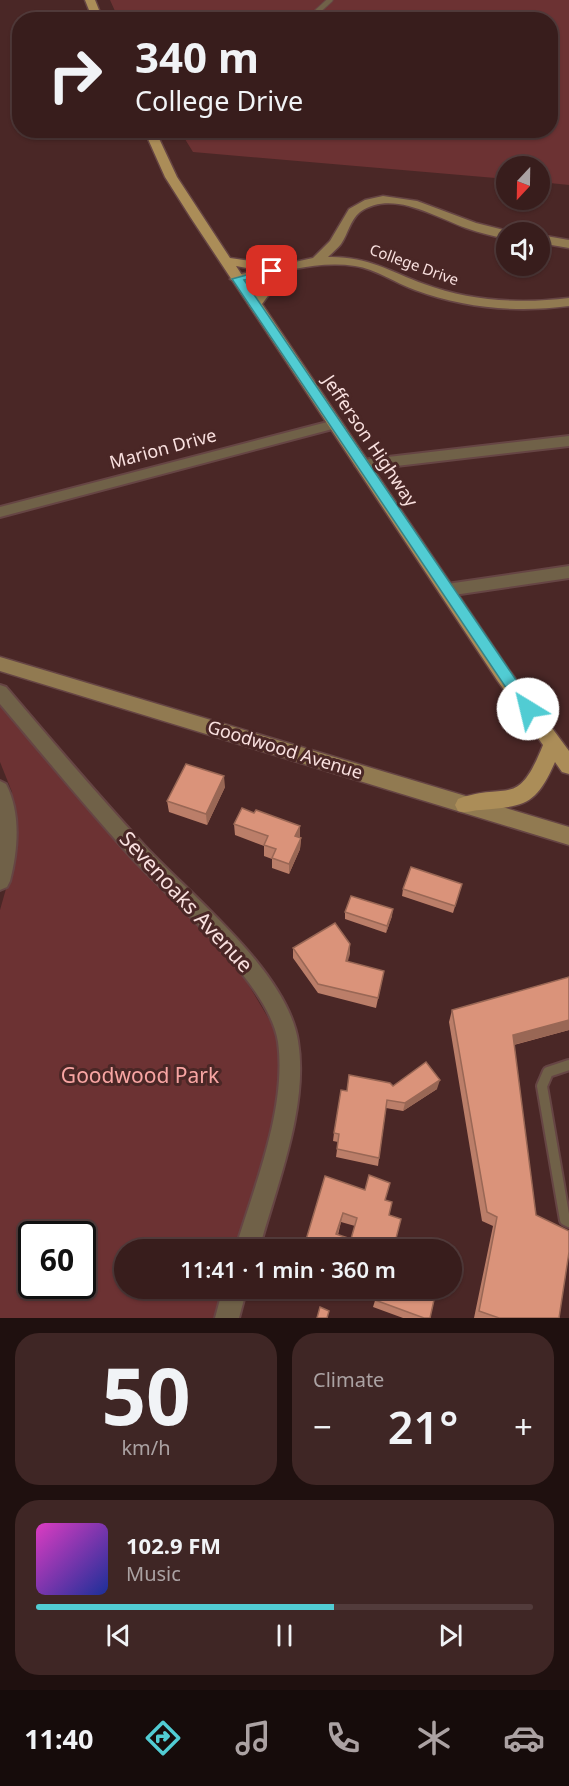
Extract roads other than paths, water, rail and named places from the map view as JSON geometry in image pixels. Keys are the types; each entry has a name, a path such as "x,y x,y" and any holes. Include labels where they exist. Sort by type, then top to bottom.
{"main road":[{"name":"Jefferson Highway","path":"152,138 171,177 237,279 503,675 563,754"},
{"path":"226,261 258,266 282,264 290,266 289,271 267,285 255,304"},
{"path":"465,805 480,799 502,801 516,798 532,787 563,754"}],"street":[{"path":"319,260 321,255 336,242 350,216 356,210 362,206 383,201 419,206 475,227 496,232"},
{"path":"550,241 569,244"},
{"name":"College Drive","path":"237,279 319,260 365,264 431,291 480,302 521,304 569,302"},
{"name":"Marion Drive","path":"0,512 335,424"},
{"path":"362,465 569,441"},
{"path":"447,591 569,572"},
{"name":"Goodwood Avenue","path":"0,664 569,836"},
{"name":"Sevenoaks Avenue","path":"0,692 156,871 248,965 279,1013 288,1038 289,1092 250,1239"},
{"path":"0,789 5,803 7,858 0,881"},
{"path":"227,1318 232,1299"}],"lane":[{"path":"317,12 330,0"},
{"path":"569,1065 548,1072 542,1086 565,1221 569,1222"}],"park label":[{"name":"Goodwood Park","path":"140,1076"}]}
